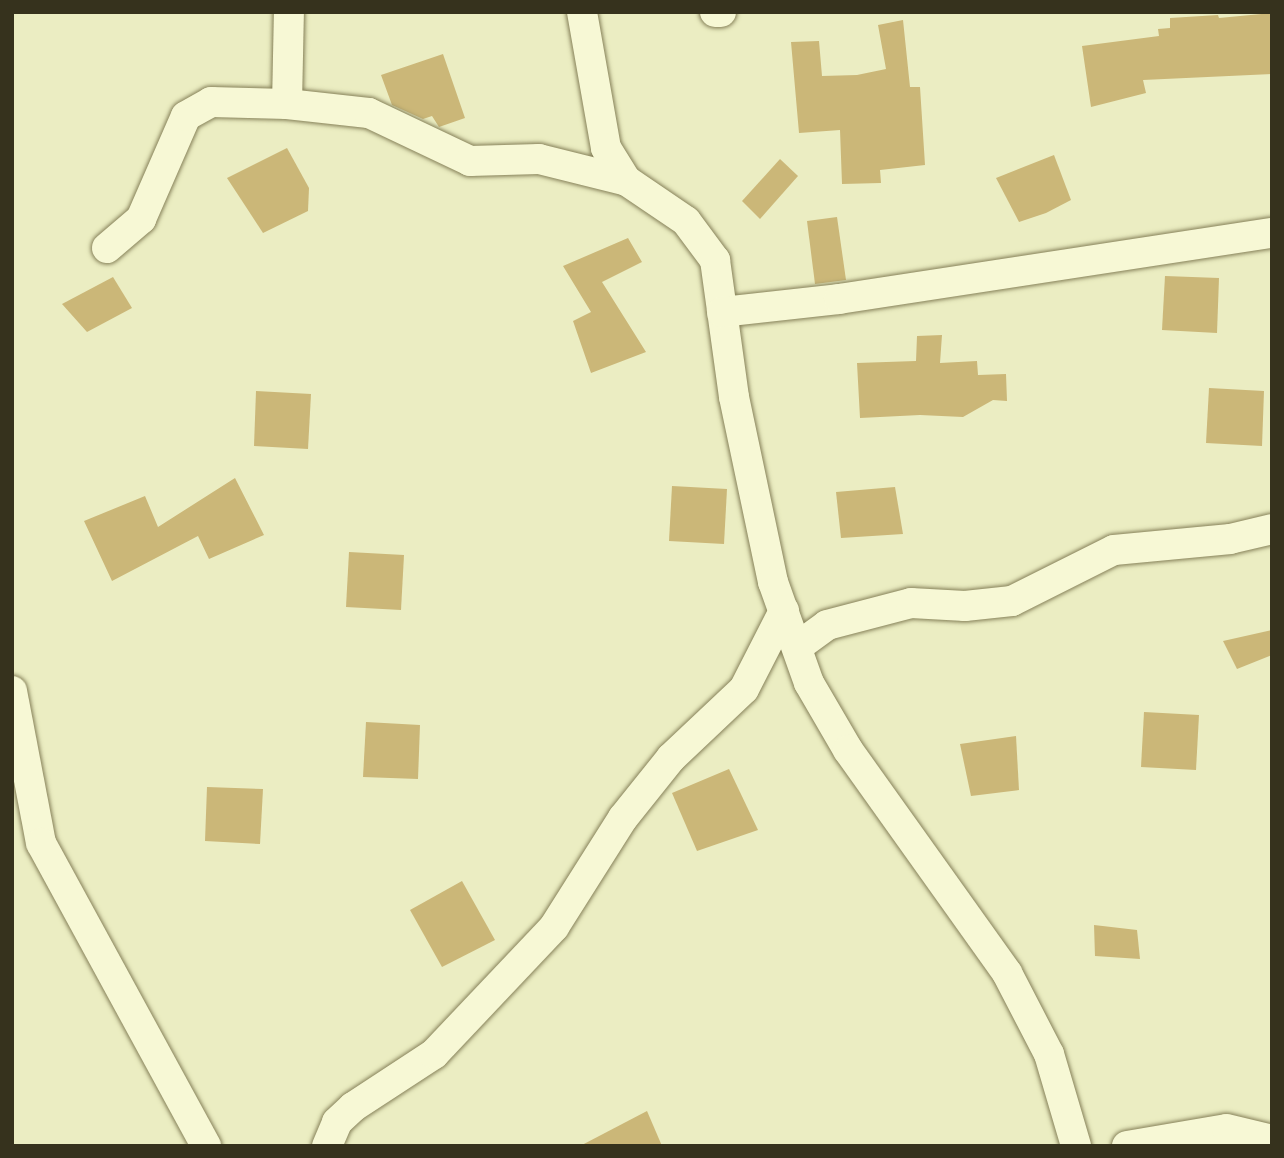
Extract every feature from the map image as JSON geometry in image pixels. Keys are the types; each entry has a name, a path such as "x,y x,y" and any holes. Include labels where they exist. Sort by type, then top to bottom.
{"street":[{"path":"287,104 289,12"},
{"path":"582,12 606,148 627,181"},
{"path":"715,12 721,12"},
{"path":"107,248 141,219 186,116 211,102 287,104 369,113 470,161 539,159 627,181 686,221 715,260 734,397 773,582 809,683 848,750 1007,973 1049,1054 1076,1146"},
{"path":"722,312 839,299 1272,233"},
{"path":"797,647 827,625 911,603 965,606 1012,601 1114,550 1230,539 1272,529"},
{"path":"773,582 827,625"},
{"path":"327,1146 337,1122 353,1107 434,1054 554,927 623,818 671,758 744,689 784,611"},
{"path":"12,691 41,843 205,1146"},
{"path":"1143,1144 1227,1129 1272,1140"}],"building":[{"path":"1272,13 1272,74 1143,80 1146,93 1091,107 1082,46 1159,36 1158,29 1170,28 1170,18 1218,15 1219,18"},
{"path":"903,20 910,87 920,87 925,165 880,170 881,183 842,184 840,130 799,133 791,42 819,41 822,76 857,75 886,69 878,25"},
{"path":"443,54 465,118 439,127 432,116 423,119 392,105 381,75"},
{"path":"287,148 309,188 308,211 263,233 227,178"},
{"path":"1054,155 1071,200 1046,213 1019,222 996,178"},
{"path":"780,159 798,176 760,219 742,201"},
{"path":"837,217 846,280 815,284 807,221"},
{"path":"628,238 642,262 602,282 646,352 591,373 573,321 591,312 563,266"},
{"path":"1165,276 1219,278 1217,333 1162,330"},
{"path":"113,277 132,308 87,332 62,304"},
{"path":"942,335 940,363 977,361 978,375 1006,374 1007,401 993,400 963,417 920,415 860,418 857,363 916,361 917,336"},
{"path":"1209,388 1264,391 1262,446 1206,443"},
{"path":"256,391 311,394 308,449 254,446"},
{"path":"235,478 264,535 209,559 198,536 112,581 84,521 145,496 158,527"},
{"path":"672,486 727,489 724,544 669,541"},
{"path":"895,487 903,534 841,538 836,492"},
{"path":"349,552 404,555 401,610 346,607"},
{"path":"1272,630 1272,655 1237,669 1223,641"},
{"path":"1144,712 1199,715 1196,770 1141,767"},
{"path":"366,722 420,725 418,779 363,777"},
{"path":"1016,736 1019,790 971,796 960,744"},
{"path":"729,769 758,830 697,851 672,793"},
{"path":"207,787 263,789 260,844 205,841"},
{"path":"462,881 495,940 442,967 410,910"},
{"path":"1094,925 1137,930 1140,959 1095,956"},
{"path":"647,1111 662,1146 580,1146"}]}
